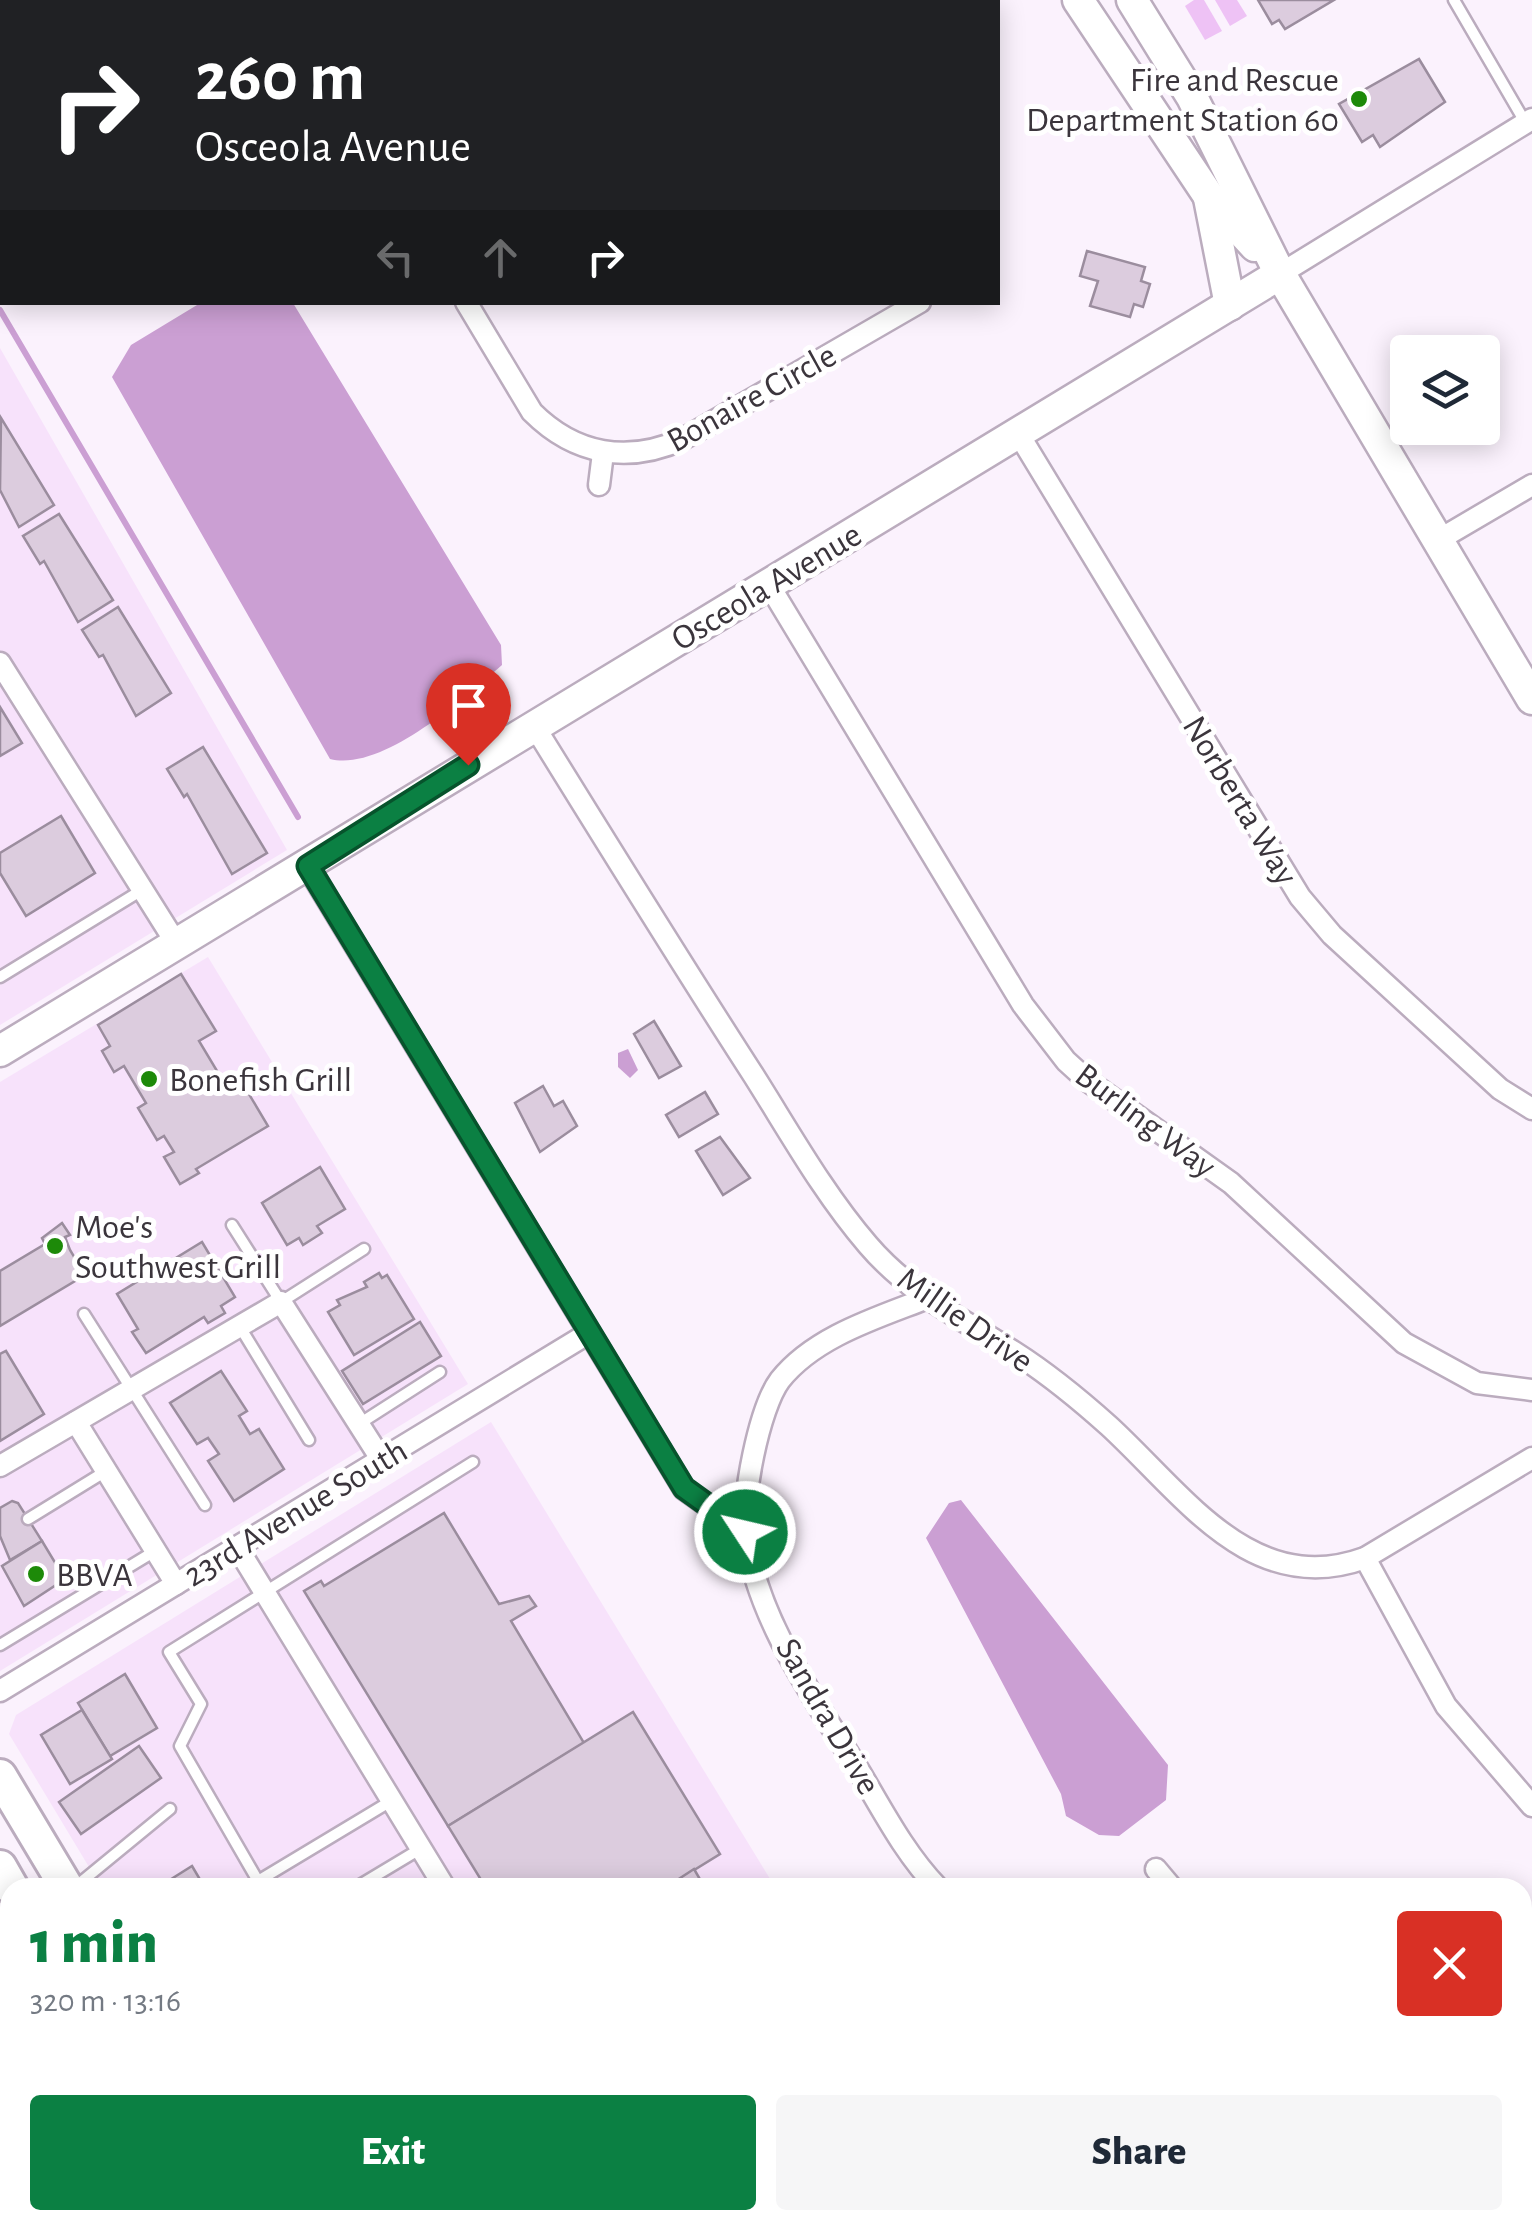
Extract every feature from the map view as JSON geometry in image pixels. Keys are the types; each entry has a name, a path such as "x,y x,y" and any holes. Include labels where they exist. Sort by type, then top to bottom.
{"main road":[{"path":"0,1776 65,1878"}],"street":[{"path":"1078,0 1208,195 1280,274"},
{"path":"1132,0 1192,97 1280,274 1435,542 1532,698"},
{"name":"Osceola Avenue","path":"0,1051 1529,121"},
{"path":"1208,195 1230,305"},
{"name":"Bonaire Circle","path":"468,305 532,412 564,439 603,453 644,453 674,443 915,305"},
{"name":"Norberta Way","path":"1018,433 1300,897 1332,936 1500,1089 1532,1109"},
{"path":"599,485 603,453"},
{"path":"1435,542 1532,485"},
{"name":"Burling Way","path":"770,585 1023,1005 1066,1061 1231,1183 1404,1343 1477,1384 1532,1390"},
{"path":"0,663 176,943"},
{"name":"Millie Drive","path":"532,724 836,1204 870,1247 925,1299 1017,1353 1064,1389 1232,1540 1256,1556 1296,1569 1318,1570 1365,1558 1532,1458"},
{"path":"308,866 684,1488 745,1532"},
{"name":"Sandra Drive","path":"925,1299 844,1334 796,1364 778,1383 758,1434 745,1532 768,1608 808,1686 900,1838 930,1878"},
{"path":"0,1466 281,1302 381,1460"},
{"name":"23rd Avenue South","path":"0,1691 589,1333"},
{"path":"76,1422 176,1584"},
{"path":"237,1547 439,1878"},
{"path":"1365,1558 1446,1706 1532,1806"},
{"path":"1156,1869 1164,1878"}],"lane":[{"path":"1454,0 1529,121"},
{"path":"0,977 143,890"},
{"path":"232,1225 281,1302 364,1250"},
{"path":"84,1314 204,1506"},
{"path":"239,1326 309,1440"},
{"path":"358,1424 440,1372"},
{"path":"257,1878 180,1746 201,1704 170,1652 473,1462"},
{"path":"28,1519 106,1471"},
{"path":"0,1644 155,1552"},
{"path":"270,1878 392,1801"},
{"path":"84,1878 170,1809"},
{"path":"372,1878 421,1848"}],"shaded area":[{"path":"1194,0 1204,0 1222,31 1205,40 1185,6"},
{"path":"1215,0 1237,0 1247,16 1230,26"},
{"path":"197,305 294,305 501,645 502,665 445,713 398,744 351,760 330,759 112,377 131,345"},
{"path":"0,348 287,850 0,1025"},
{"path":"208,957 468,1384 0,1671 0,1082"},
{"path":"628,1049 638,1070 630,1078 618,1067 618,1053"},
{"path":"491,1422 770,1878 96,1878 9,1734 16,1715"},
{"path":"961,1500 1168,1765 1166,1800 1119,1836 1099,1835 1066,1816 1061,1794 926,1538 949,1503"}],"building":[{"path":"1258,0 1334,0 1285,29 1279,20 1272,24"},
{"path":"1419,59 1445,102 1380,147 1373,135 1362,142 1339,104"},
{"path":"1087,251 1145,267 1141,281 1150,284 1143,307 1134,304 1130,317 1090,306 1098,281 1080,276"},
{"path":"1,418 54,505 19,527 0,490"},
{"path":"59,514 113,600 78,622 44,561 40,564 23,536"},
{"path":"118,607 171,693 136,716 103,655 99,657 82,630"},
{"path":"0,707 22,743 0,756"},
{"path":"203,747 267,853 232,874 187,794 184,797 167,769"},
{"path":"61,816 95,873 26,916 0,873 0,853"},
{"path":"181,974 216,1031 199,1041 226,1086 234,1090 243,1084 268,1126 196,1169 199,1173 180,1184 164,1157 174,1152 164,1136 157,1140 138,1108 146,1103 124,1066 114,1072 102,1051 110,1046 98,1025"},
{"path":"654,1021 681,1066 659,1078 634,1034"},
{"path":"543,1086 554,1106 563,1101 577,1126 540,1152 515,1103"},
{"path":"705,1092 718,1114 679,1137 666,1115"},
{"path":"720,1137 750,1178 723,1195 696,1151"},
{"path":"320,1167 345,1209 317,1226 322,1233 303,1245 299,1238 287,1245 262,1203"},
{"path":"62,1223 70,1235 65,1237 70,1250 85,1275 0,1326 0,1271 45,1244 42,1238"},
{"path":"202,1242 235,1297 221,1306 225,1313 208,1323 204,1317 146,1353 132,1332 138,1329 117,1294"},
{"path":"379,1273 382,1278 387,1275 414,1319 354,1355 328,1312 340,1305 337,1300 367,1287 364,1282"},
{"path":"420,1322 441,1356 363,1404 342,1371"},
{"path":"6,1351 44,1414 0,1441 0,1354"},
{"path":"221,1371 247,1411 239,1416 250,1434 259,1429 284,1469 234,1501 208,1461 219,1454 208,1438 197,1444 170,1403"},
{"path":"12,1501 18,1503 42,1541 10,1560 0,1536 0,1508"},
{"path":"444,1513 499,1604 529,1596 536,1606 511,1621 584,1743 448,1826 304,1591 321,1581 324,1586"},
{"path":"42,1541 65,1579 24,1606 2,1566"},
{"path":"125,1674 157,1728 110,1756 78,1703"},
{"path":"82,1710 112,1759 70,1784 41,1735"},
{"path":"633,1712 720,1854 681,1878 480,1878 448,1826"},
{"path":"139,1746 161,1778 81,1834 59,1802"},
{"path":"192,1866 199,1878 173,1878"},
{"path":"694,1869 699,1878 680,1878"}],"waterway":[{"path":"0,310 298,817"}],"place":[{"name":"Fire and Rescue Department Station 60","path":"1359,99"},
{"name":"Bonefish Grill","path":"149,1079"},
{"name":"Moe's Southwest Grill","path":"55,1246"},
{"name":"BBVA","path":"36,1574"}],"route":[{"path":"468,765 308,866 684,1488 745,1532"}]}
